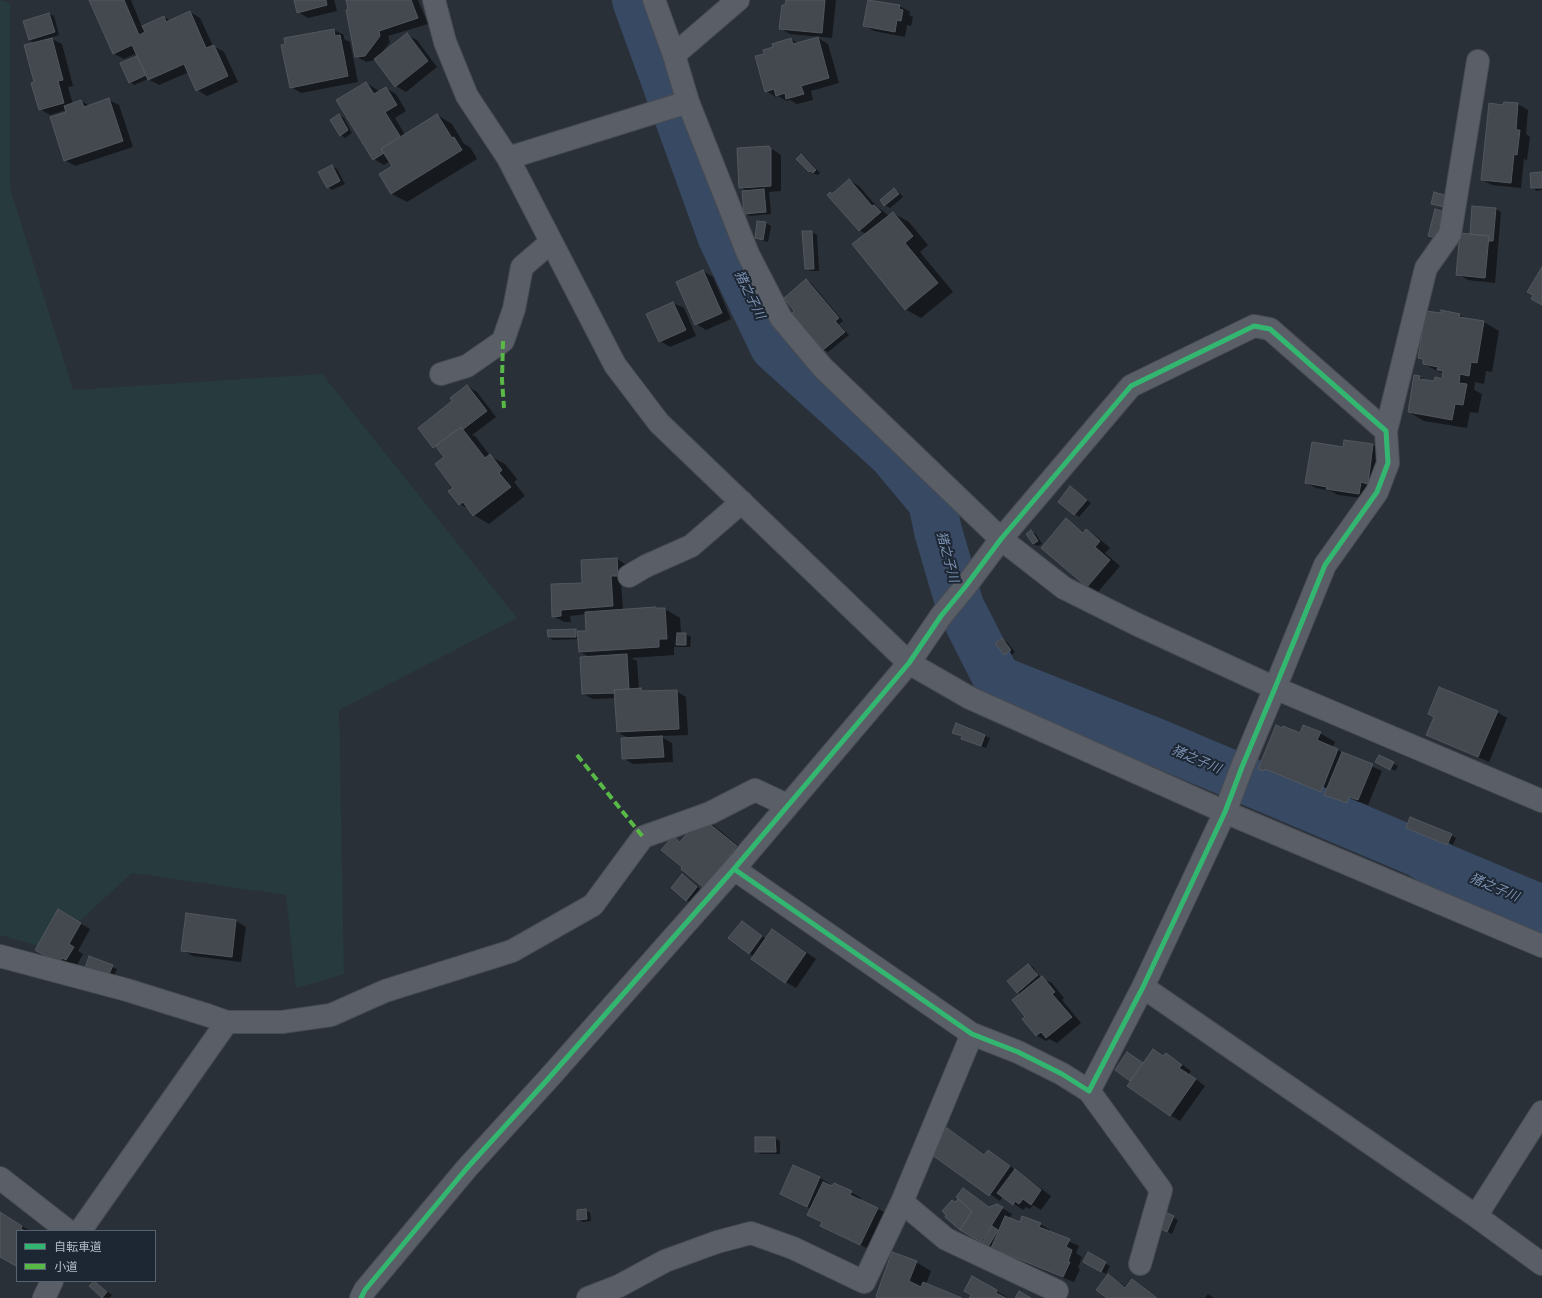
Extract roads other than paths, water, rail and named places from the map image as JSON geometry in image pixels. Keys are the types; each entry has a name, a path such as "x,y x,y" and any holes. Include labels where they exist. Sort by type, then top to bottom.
{"street":[{"path":"434,0 445,42 467,96 508,158 615,365 659,423 909,662 970,698 1228,803 1542,946"},
{"path":"654,0 674,55 684,103 748,254 781,318 823,368 1001,539 1064,588 1136,624 1275,688 1542,802"},
{"path":"674,55 738,0"},
{"path":"1089,1091 1143,987 1228,803 1325,565 1377,492 1388,463 1386,431 1426,268 1450,234 1478,61"},
{"path":"508,158 684,103"},
{"path":"441,374 467,366 503,341 514,309 522,267 551,242"},
{"path":"360,1298 467,1168 734,869 909,662 941,616 1001,539 1132,386 1254,326 1270,329 1386,431"},
{"path":"629,576 646,566 691,546 742,502"},
{"path":"0,956 127,990 227,1022 282,1022 331,1015 385,991 512,951 592,905 643,837 710,813 755,790 787,805"},
{"path":"734,869 972,1034 1024,1055 1062,1074 1089,1091 1161,1190 1140,1264"},
{"path":"1143,987 1476,1216 1542,1264"},
{"path":"81,1230 227,1022"},
{"path":"588,1298 619,1286 665,1261 717,1242 751,1233 793,1248 864,1282 902,1202 972,1034"},
{"path":"1476,1216 1542,1112"},
{"path":"0,1178 67,1230"},
{"path":"902,1202 946,1239 1057,1291"}],"waterway":[{"name":"猪之子川","path":"636,0 722,238 774,347 892,454 932,502 938,531 960,606 997,679 1158,743 1418,853 1444,868 1542,909"}]}
